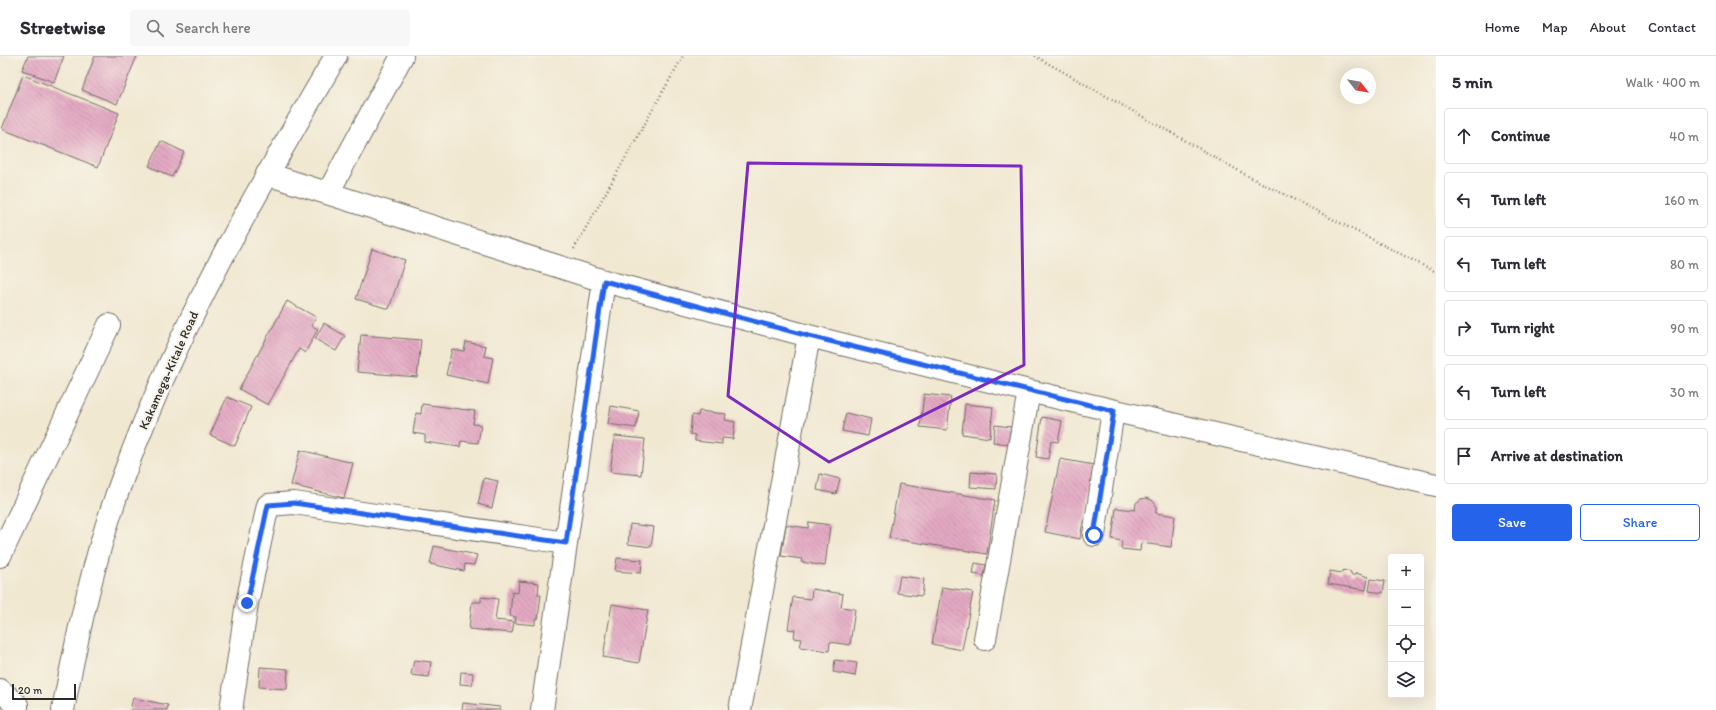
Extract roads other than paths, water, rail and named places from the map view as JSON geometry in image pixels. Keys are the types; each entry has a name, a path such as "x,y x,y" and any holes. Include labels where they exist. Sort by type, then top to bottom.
{"main road":[{"name":"Kakamega-Kitale Road","path":"63,710 76,647 94,575 122,479 155,396 200,298 267,174 336,56"},
{"path":"328,193 402,56"},
{"path":"267,174 604,281 809,336 1029,391 1436,485"},
{"path":"542,710 604,281"},
{"path":"0,556 109,325"},
{"path":"740,710 809,336"},
{"path":"985,639 1029,391"},
{"path":"1094,535 1114,411"},
{"path":"231,710 247,603 268,505 294,503 566,543"},
{"path":"0,690 17,705 17,710"}]}
